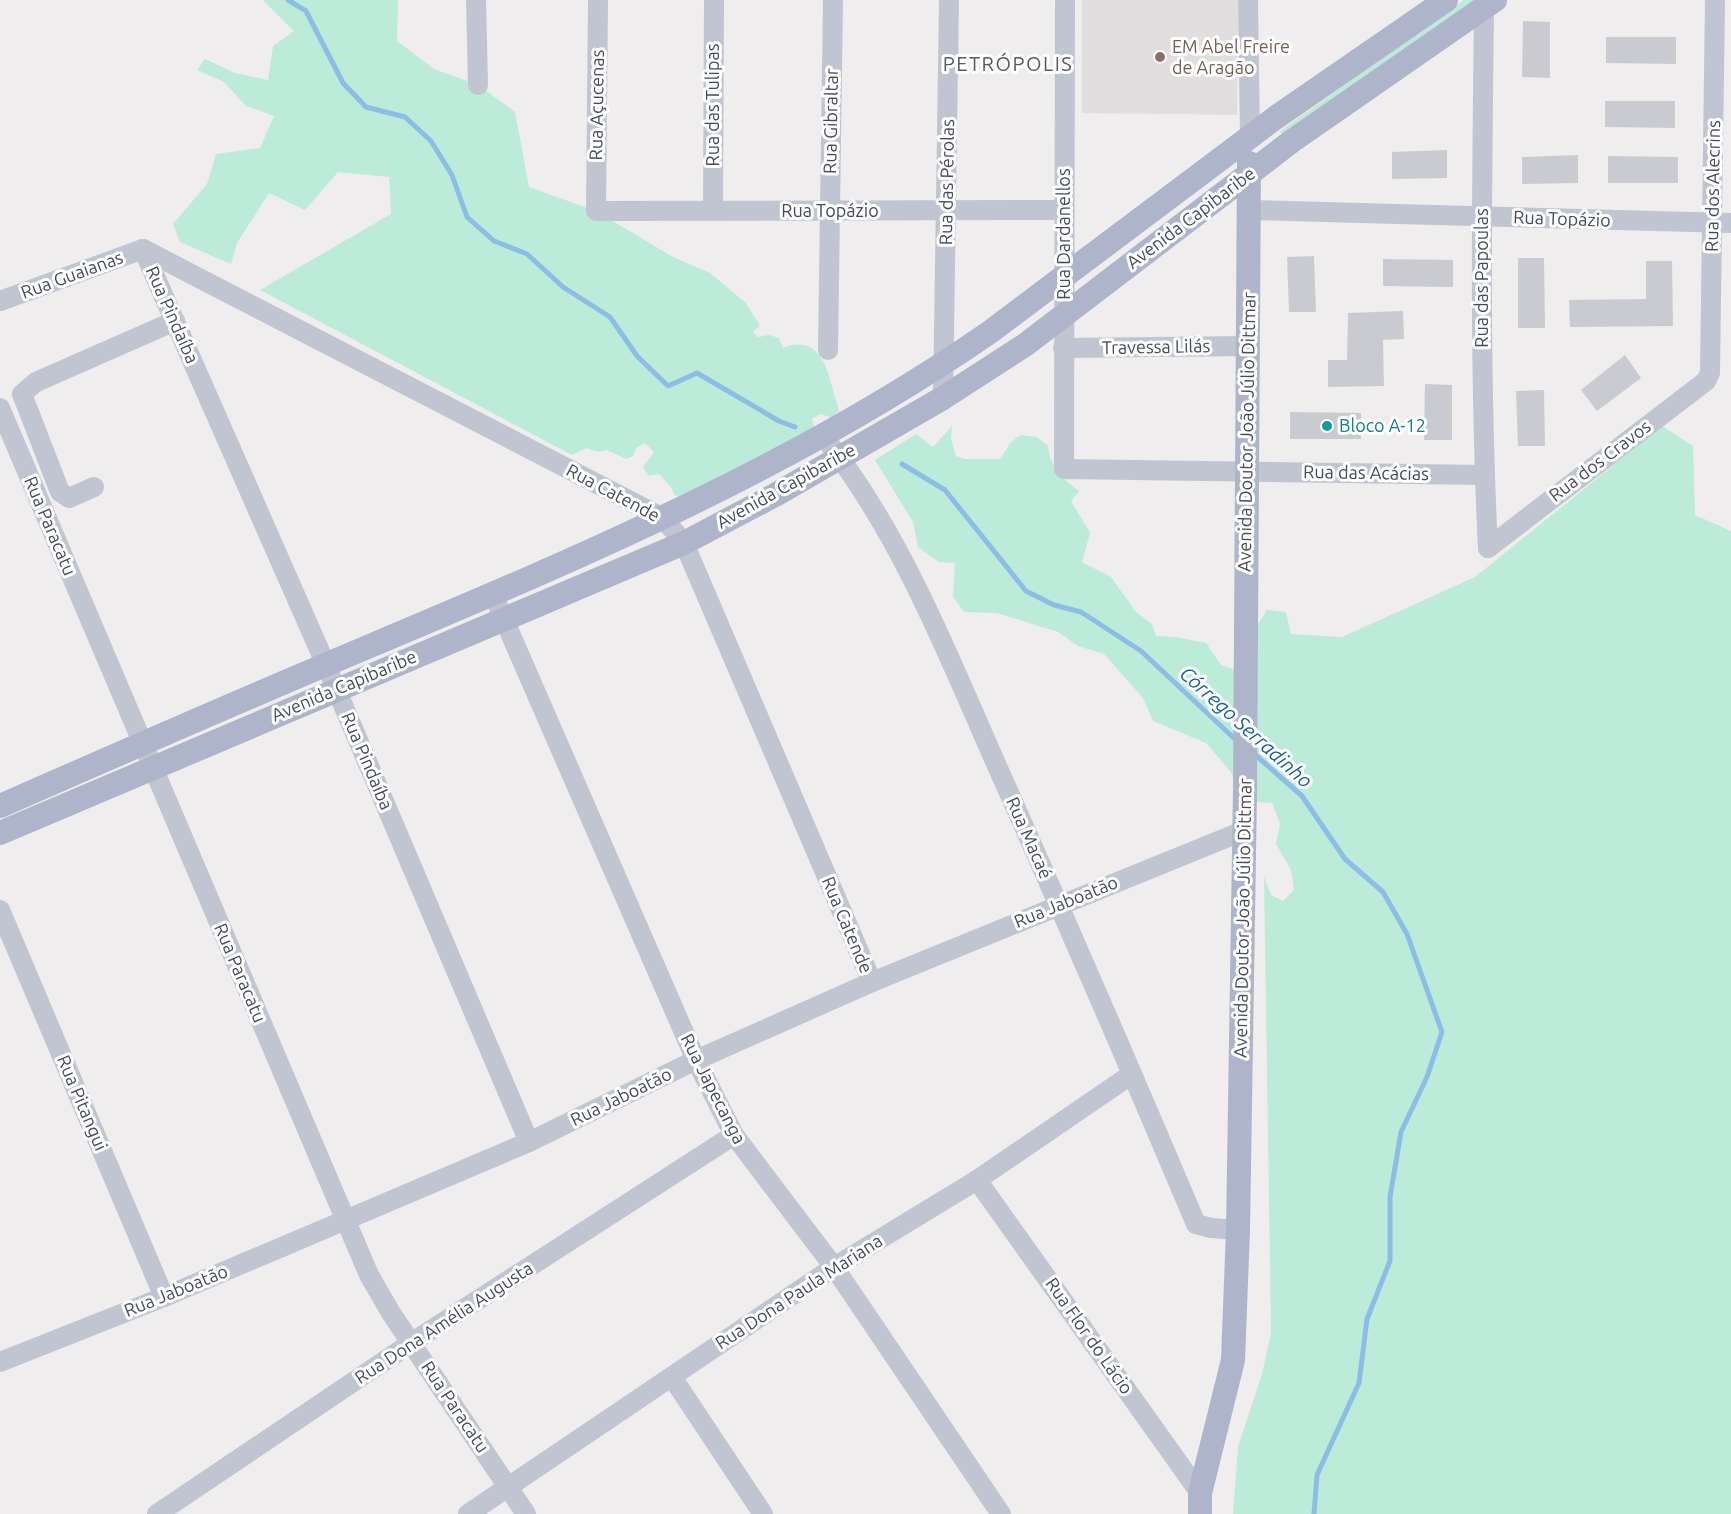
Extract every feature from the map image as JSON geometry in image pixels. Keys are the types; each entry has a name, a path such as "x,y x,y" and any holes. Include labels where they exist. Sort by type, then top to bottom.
{"main road":[{"name":"Avenida Capibaribe","path":"0,806 493,594 663,518 824,437 945,363 1064,278 1250,137 1446,0"},
{"name":"Avenida Capibaribe","path":"0,833 684,543 775,495 943,398 1025,345 1249,174 1489,4"},
{"name":"Avenida Doutor João Júlio Dittmar","path":"1200,1503 1233,1360 1238,1230 1245,790 1250,137"}],"street":[{"path":"476,0 478,85"},
{"name":"Rua Açucenas","path":"596,211 598,0"},
{"name":"Rua das Tulipas","path":"713,211 714,0"},
{"name":"Rua Gibraltar","path":"828,350 833,0"},
{"name":"Rua das Pérolas","path":"943,398 949,0"},
{"name":"Rua Dardanellos","path":"1064,469 1065,0"},
{"path":"1248,0 1250,137"},
{"name":"Rua dos Alecrins","path":"1710,373 1722,223 1715,0"},
{"name":"Rua das Papoulas","path":"1488,548 1484,475 1482,216 1489,4"},
{"name":"Rua Topázio","path":"596,211 1064,210"},
{"name":"Rua Topázio","path":"1249,210 1722,223"},
{"name":"Rua Guaianas","path":"0,301 143,249"},
{"name":"Rua Pindaíba","path":"143,249 326,664 529,1142"},
{"name":"Rua Catende","path":"143,249 663,518 684,543 872,982"},
{"path":"94,487 69,498 60,492 22,394 36,382 175,321"},
{"name":"Travessa Lilás","path":"1064,348 1248,345"},
{"name":"Rua dos Cravos","path":"1488,548 1706,381 1710,373"},
{"name":"Rua Paracatu","path":"0,408 369,1275 411,1343 526,1514"},
{"name":"Rua Macaé","path":"824,437 840,457 915,583 1059,905 1196,1224 1211,1228 1238,1230"},
{"name":"Rua das Acácias","path":"1064,469 1484,475"},
{"name":"Rua Japecanga","path":"493,594 696,1060 734,1135 834,1267 1001,1514"},
{"name":"Rua Jaboatão","path":"0,1362 164,1297 529,1142 696,1060 872,982 1243,831"},
{"name":"Rua Pitangui","path":"0,910 164,1297"},
{"name":"Rua Dona Paula Mariana","path":"468,1514 834,1267 977,1180 1132,1074"},
{"name":"Rua Dona Amélia Augusta","path":"157,1514 411,1343 734,1135"},
{"name":"Rua Flor do Lácio","path":"977,1180 1200,1503"},
{"path":"672,1377 763,1514"}],"shaded area":[{"name":"EM Abel Freire de Aragão","path":"1082,0 1238,0 1237,115 1082,113"}],"green space":[{"path":"263,0 398,0 397,41 434,69 478,85 515,112 529,187 596,211 673,257 710,273 746,303 760,326 753,332 758,337 769,335 779,338 783,348 797,345 808,346 817,352 828,373 839,410 832,418 821,414 812,419 814,426 803,435 682,497 674,495 671,487 659,474 649,476 643,467 654,452 645,443 636,448 633,456 626,459 607,450 598,452 586,448 572,455 260,290 391,214 389,177 338,172 305,210 269,193 237,243 231,264 180,242 173,224 207,184 216,154 260,148 274,116 246,106 224,82 197,70 205,59 235,73 268,80 273,46 294,31"},
{"path":"1464,0 1483,0 1286,140 1280,131"},
{"path":"952,426 951,439 956,456 965,459 1000,459 1011,442 1021,435 1037,437 1048,446 1054,467 1079,491 1071,501 1090,533 1082,562 1111,577 1136,612 1152,624 1156,636 1206,643 1221,665 1245,673 1255,629 1267,610 1286,612 1291,634 1342,637 1475,577 1662,426 1693,446 1695,515 1731,531 1731,1514 1233,1514 1238,1447 1262,1374 1271,1333 1264,877 1271,895 1283,901 1294,890 1291,870 1276,844 1280,824 1272,803 1253,802 1235,783 1231,772 1206,743 1153,721 1143,698 1104,654 1078,646 1058,632 997,613 964,612 953,597 955,563 939,562 918,547 913,522 875,460 916,434 933,447"}],"building":[{"path":"1523,21 1550,22 1550,78 1522,77"},
{"path":"1606,37 1676,37 1676,64 1606,63"},
{"path":"1605,101 1675,101 1675,128 1605,127"},
{"path":"1447,150 1447,178 1392,179 1392,152"},
{"path":"1578,155 1578,183 1522,184 1522,157"},
{"path":"1608,156 1678,157 1678,183 1608,183"},
{"path":"1314,256 1316,312 1289,312 1287,257"},
{"path":"1518,258 1544,258 1545,328 1518,328"},
{"path":"1383,259 1453,260 1453,287 1383,286"},
{"path":"1646,261 1672,261 1673,326 1570,327 1569,300 1646,299"},
{"path":"1403,311 1404,339 1383,340 1384,386 1328,387 1328,360 1347,360 1348,313"},
{"path":"1625,355 1641,378 1597,411 1581,390"},
{"path":"1425,384 1452,385 1452,440 1424,440"},
{"path":"1544,390 1545,446 1518,446 1516,391"},
{"name":"Bloco A-12","path":"1290,412 1361,413 1361,439 1290,439"}],"waterway":[{"name":"Córrego Serradinho","path":"288,0 306,11 343,83 366,107 405,117 431,141 452,175 467,217 494,241 527,254 563,287 610,317 637,356 668,386 697,373 779,421 795,427"},
{"name":"Córrego Serradinho","path":"902,464 945,490 1026,591 1054,605 1081,612 1141,651 1237,741"},
{"name":"Córrego Serradinho","path":"1252,752 1302,796 1345,859 1383,892 1407,934 1442,1032 1427,1077 1401,1132 1390,1197 1390,1261 1367,1319 1359,1383 1317,1475 1314,1514"}],"place":[{"name":"EM Abel Freire de Aragão","path":"1160,57"},
{"name":"Bloco A-12","path":"1327,426"}],"district":[{"name":"PETRÓPOLIS","path":"1008,64"}]}
